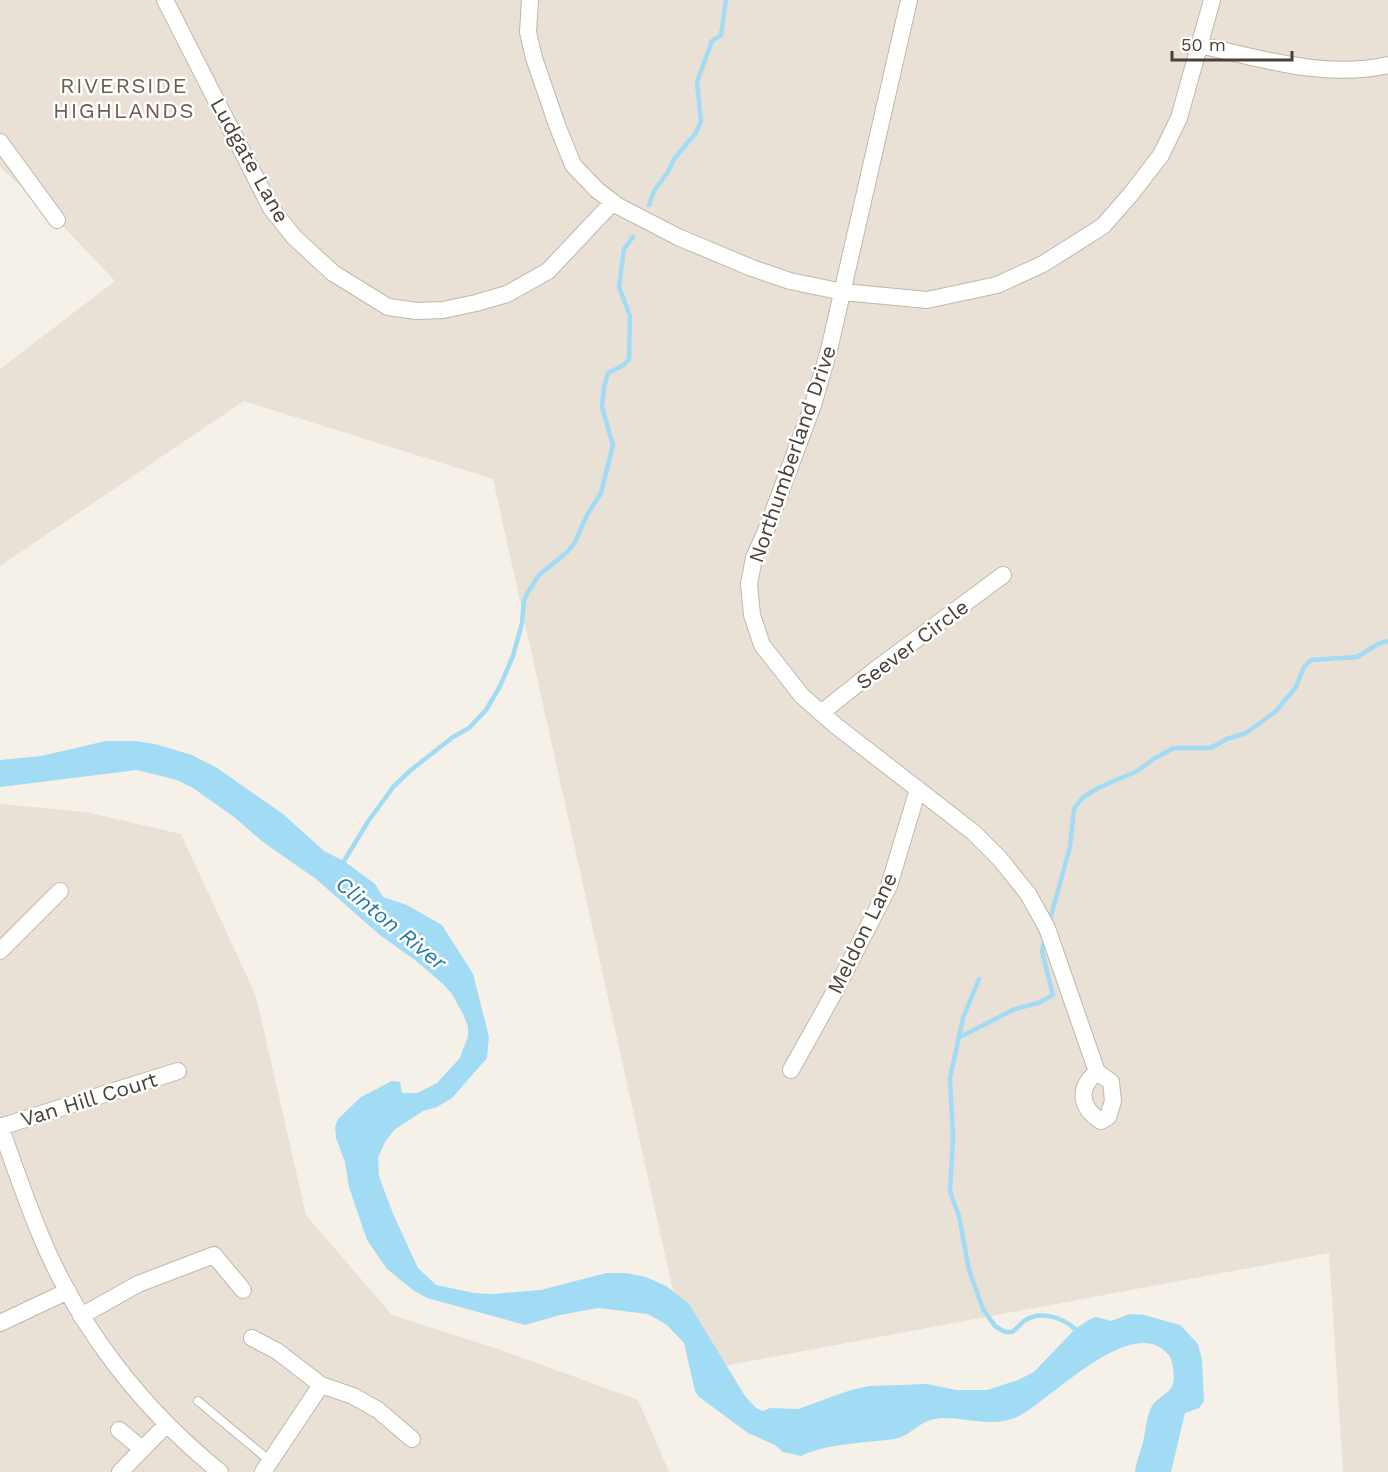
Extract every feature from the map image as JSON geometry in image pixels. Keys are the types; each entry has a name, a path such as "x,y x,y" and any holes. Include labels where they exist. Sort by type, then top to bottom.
{"street":[{"name":"Ludgate Lane","path":"165,0 271,208 294,237 333,273 388,307 417,311 443,310 507,294 548,271 613,202"},
{"path":"530,0 528,32 534,58 557,125 573,165 597,190 613,202 678,237 752,268 790,280 843,292 927,300 998,285 1043,264 1103,226 1161,154 1179,118 1212,0"},
{"name":"Northumberland Drive","path":"909,0 829,350 813,405 754,558 749,584 752,615 762,645 802,696 942,810 973,832 1028,894 1047,928 1097,1072"},
{"path":"1200,45 1291,66 1332,71 1388,65"},
{"path":"0,142 57,220"},
{"name":"Seever Circle","path":"821,713 874,670 1003,575"},
{"name":"Meldon Lane","path":"791,1070 889,886 918,789"},
{"path":"0,951 7,933 60,891"},
{"name":"Van Hill Court","path":"0,1126 178,1071"},
{"path":"0,1126 40,1235 81,1316 135,1390 196,1453 220,1472"},
{"path":"81,1316 138,1284 214,1255 243,1290"},
{"path":"0,1323 68,1291"},
{"path":"252,1338 277,1351 321,1384 352,1396 378,1410 412,1440"},
{"path":"266,1467 321,1384"},
{"path":"120,1472 167,1424"},
{"path":"119,1430 142,1449"}],"lane":[{"path":"198,1401 266,1467"}],"shaded area":[{"path":"0,0 1388,0 1388,1472 1343,1472 1329,1253 691,1372 493,479 244,401 0,566 0,369 115,281 57,220 0,167"},
{"path":"0,804 86,812 181,834 256,996 306,1215 392,1315 501,1350 638,1400 669,1472 0,1472"}],"water":[{"name":"Clinton River","path":"106,741 155,744 192,755 217,768 283,814 324,851 344,861 375,884 383,897 407,905 442,925 473,974 489,1037 487,1058 452,1098 437,1107 423,1111 394,1130 385,1142 378,1158 379,1176 394,1216 418,1268 436,1285 474,1293 492,1294 541,1290 606,1273 626,1273 646,1277 666,1286 689,1304 745,1396 756,1408 763,1411 770,1408 798,1409 851,1390 870,1386 927,1384 956,1390 987,1390 1034,1372 1075,1329 1090,1319 1096,1317 1111,1321 1130,1314 1144,1315 1180,1325 1198,1344 1202,1360 1204,1401 1199,1408 1185,1413 1171,1472 1135,1472 1150,1410 1154,1403 1169,1390 1174,1381 1170,1357 1155,1345 1137,1344 1116,1350 1072,1377 1034,1407 1010,1420 982,1422 953,1418 935,1419 923,1423 898,1438 828,1447 801,1456 783,1452 775,1445 748,1433 699,1397 695,1391 684,1343 667,1325 648,1314 598,1308 560,1315 525,1325 427,1298 413,1290 387,1269 367,1240 349,1187 335,1127 338,1119 361,1097 392,1081 400,1082 402,1093 417,1093 437,1083 460,1058 468,1036 468,1027 452,994 415,960 381,936 316,879 263,842 234,817 193,788 177,780 137,770 0,787 0,760 41,756"}],"waterway":[{"path":"649,205 654,191 668,172 674,159 695,134 701,122 697,82 712,41 721,35 726,0"},
{"name":"Clinton River","path":"344,861 369,820 394,786 453,737 469,728 486,710 513,656 522,623 524,600 528,592 539,575 574,544 587,515 601,493 613,445 602,407 604,387 608,373 624,365 629,359 630,316 619,287 624,249 633,237"},
{"path":"1049,923 1070,847 1074,809 1082,798 1098,788 1137,771 1174,748 1211,748 1227,739 1246,733 1275,712 1296,687 1304,667 1311,660 1357,657 1378,644 1388,641"},
{"path":"960,1037 1015,1009 1038,1003 1053,995 1042,951 1045,940"},
{"path":"979,979 963,1018 950,1078 953,1137 950,1192 959,1216 969,1270 983,1309 995,1326 1005,1332 1012,1332 1024,1321 1037,1316 1057,1318 1075,1329"}],"district":[{"name":"RIVERSIDE HIGHLANDS","path":"124,98"}]}
